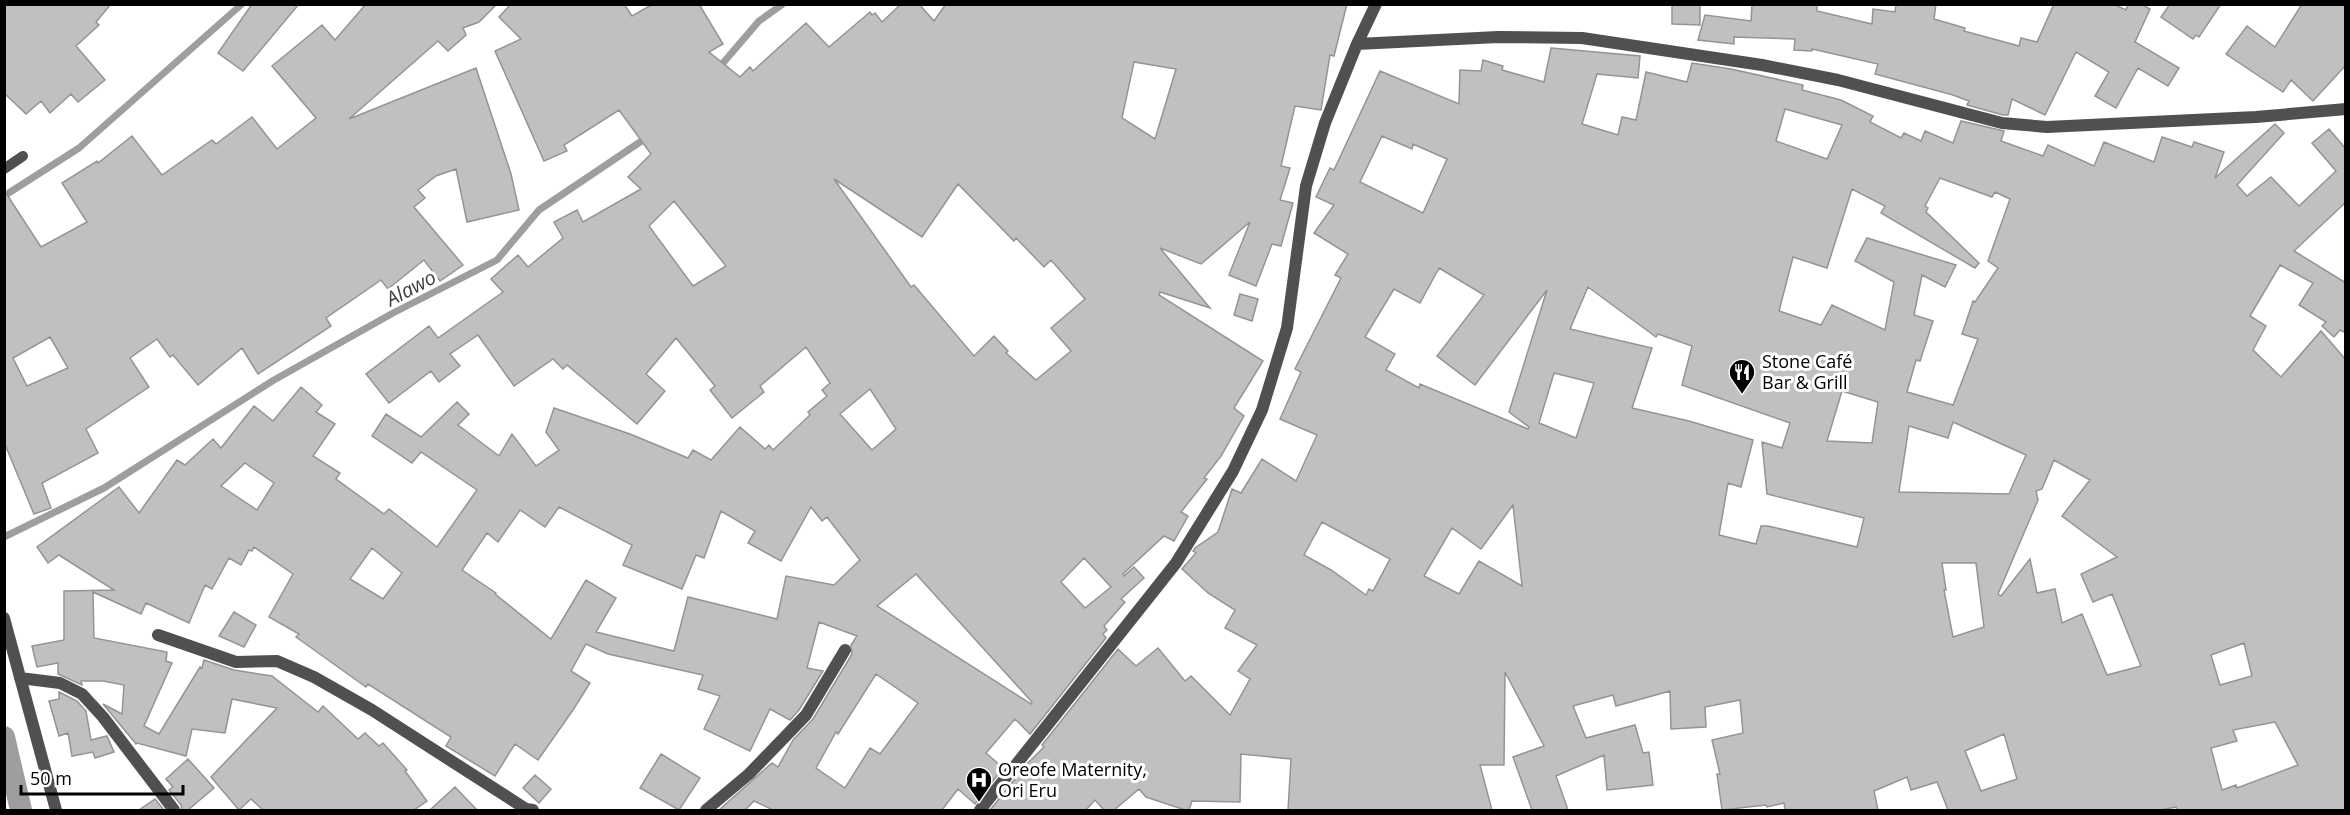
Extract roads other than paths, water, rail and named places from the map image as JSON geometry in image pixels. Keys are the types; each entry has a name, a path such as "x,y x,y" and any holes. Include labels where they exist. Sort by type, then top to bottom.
{"street":[{"path":"980,810 1176,563 1233,471 1262,410 1287,328 1306,186 1325,123 1376,4"},
{"path":"1357,45 1498,37 1582,38 1762,64 1838,80 2002,123 2047,127 2256,117 2346,108"},
{"path":"4,618 56,810"},
{"path":"158,635 236,662 277,661 314,677 372,710 528,810"},
{"path":"706,810 749,774 806,715 845,650"},
{"path":"20,678 60,683 82,693 174,810"}],"lane":[{"path":"4,169 23,156"}],"waterway":[{"path":"4,196 79,148 242,4"},
{"name":"Alawo","path":"717,70 759,21 783,4"},
{"name":"Alawo","path":"4,537 104,488 274,380 393,313 497,260 539,210 649,136"},
{"path":"4,737 21,810"}],"place":[{"name":"Stone Café Bar & Grill","path":"1742,395"},
{"name":"Oreofe Maternity, Ori Eru","path":"979,803"}]}
